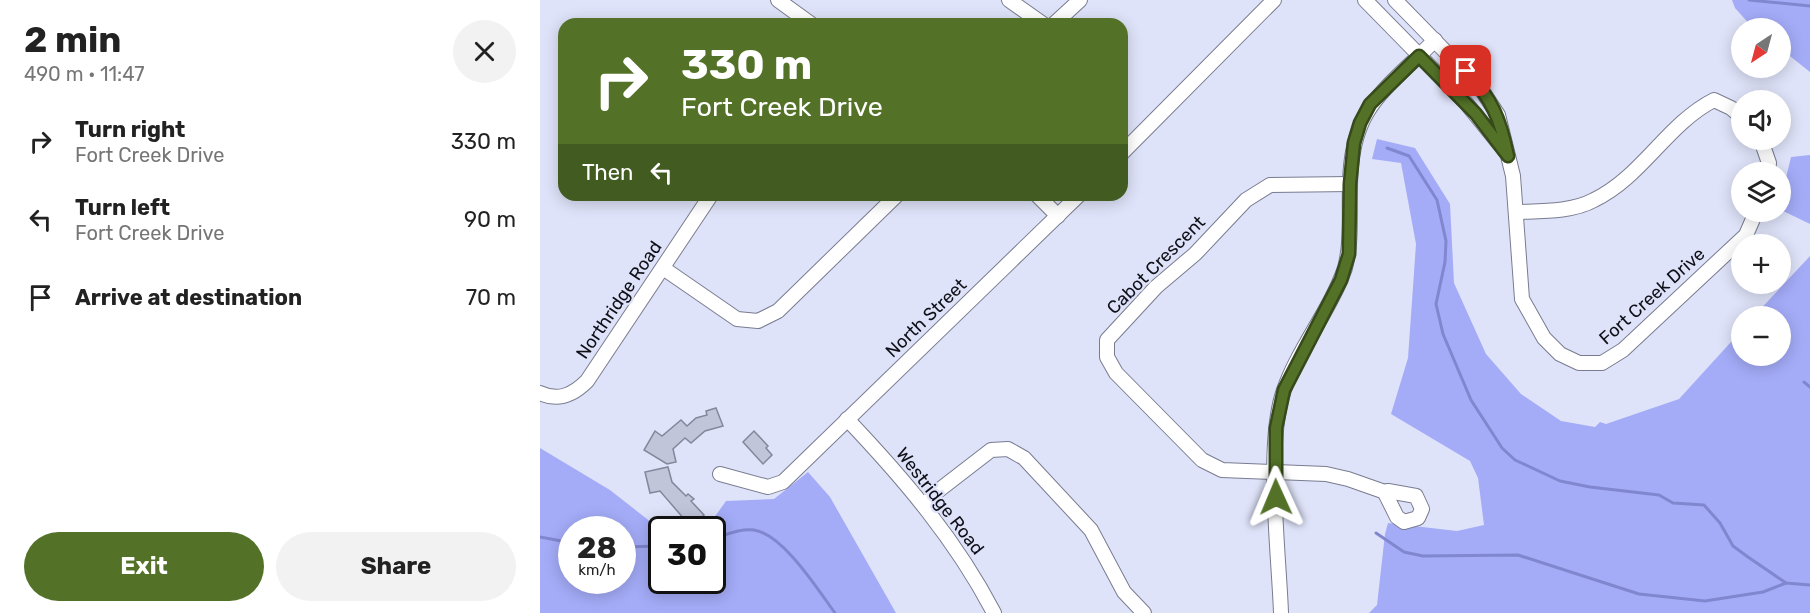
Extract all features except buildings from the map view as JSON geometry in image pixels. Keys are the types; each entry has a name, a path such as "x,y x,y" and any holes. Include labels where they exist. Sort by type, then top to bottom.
{"street":[{"path":"778,0 803,18"},
{"path":"1009,0 1034,18"},
{"path":"1060,18 1080,0"},
{"path":"1128,147 1274,0"},
{"name":"Fort Creek Drive","path":"1365,0 1476,114 1508,156"},
{"name":"Fort Creek Drive","path":"1395,0 1479,86 1493,104 1502,128 1517,212 1522,299 1538,328 1560,354 1579,363 1602,363 1623,350 1746,235 1752,222"},
{"path":"1281,613 1275,474 1276,428 1284,390 1345,268 1350,227 1350,184 1354,143 1360,123 1370,104 1435,40"},
{"path":"1517,212 1570,208 1594,201 1618,185 1696,110 1714,100 1731,108"},
{"name":"Cabot Crescent","path":"1350,184 1270,185 1254,195 1195,254 1156,287 1107,340 1107,357 1116,373 1202,460 1222,470 1275,474 1326,474 1385,492"},
{"name":"Northridge Road","path":"540,393 561,397 571,394 587,381 707,201"},
{"path":"663,268 737,318 758,321 778,311 891,201"},
{"path":"1043,201 1058,216"},
{"name":"North Street","path":"720,474 768,487 783,482 1073,201"},
{"name":"Westridge Road","path":"847,419 894,468 924,506 972,571 994,613"},
{"path":"924,506 934,494 991,450 1008,449 1024,458 1091,530 1124,592 1143,613"}],"shaded area":[{"path":"1732,0 1810,0 1810,72 1791,57 1791,18 1744,18 1735,8"},
{"path":"1377,139 1415,148 1450,204 1454,283 1486,354 1521,394 1561,421 1595,427 1600,422 1606,424 1679,399 1731,342 1731,366 1791,366 1791,306 1763,306 1775,294 1791,294 1791,276 1810,256 1810,613 1369,613 1377,605 1388,523 1457,531 1484,525 1478,478 1470,461 1391,414 1408,358 1416,244 1401,163 1372,159"},
{"path":"1810,155 1810,224 1791,215 1791,157"},
{"path":"540,448 610,490 648,520 648,594 726,594 726,516 715,516 726,501 774,499 808,472 830,497 896,613 540,613"}],"waterway":[{"path":"1749,0 1810,6"},
{"path":"1387,148 1409,156 1437,200 1446,241 1445,262 1436,304 1443,334 1471,400 1502,448 1515,460 1560,481 1659,495 1673,503 1704,505 1720,523 1733,546 1786,583 1810,585"},
{"path":"1804,382 1810,387"},
{"path":"726,534 754,530 777,542 810,578 835,613"},
{"path":"1376,533 1404,552 1423,556 1518,555 1639,594 1705,601 1763,592 1786,583"},
{"path":"540,537 558,540"},
{"path":"636,547 648,546"}],"route":[{"path":"1276,497 1276,428 1279,405 1290,375 1341,280 1349,254 1350,184 1354,143 1360,123 1370,104 1419,56 1476,114 1508,156 1502,128 1493,104 1466,71"}]}
